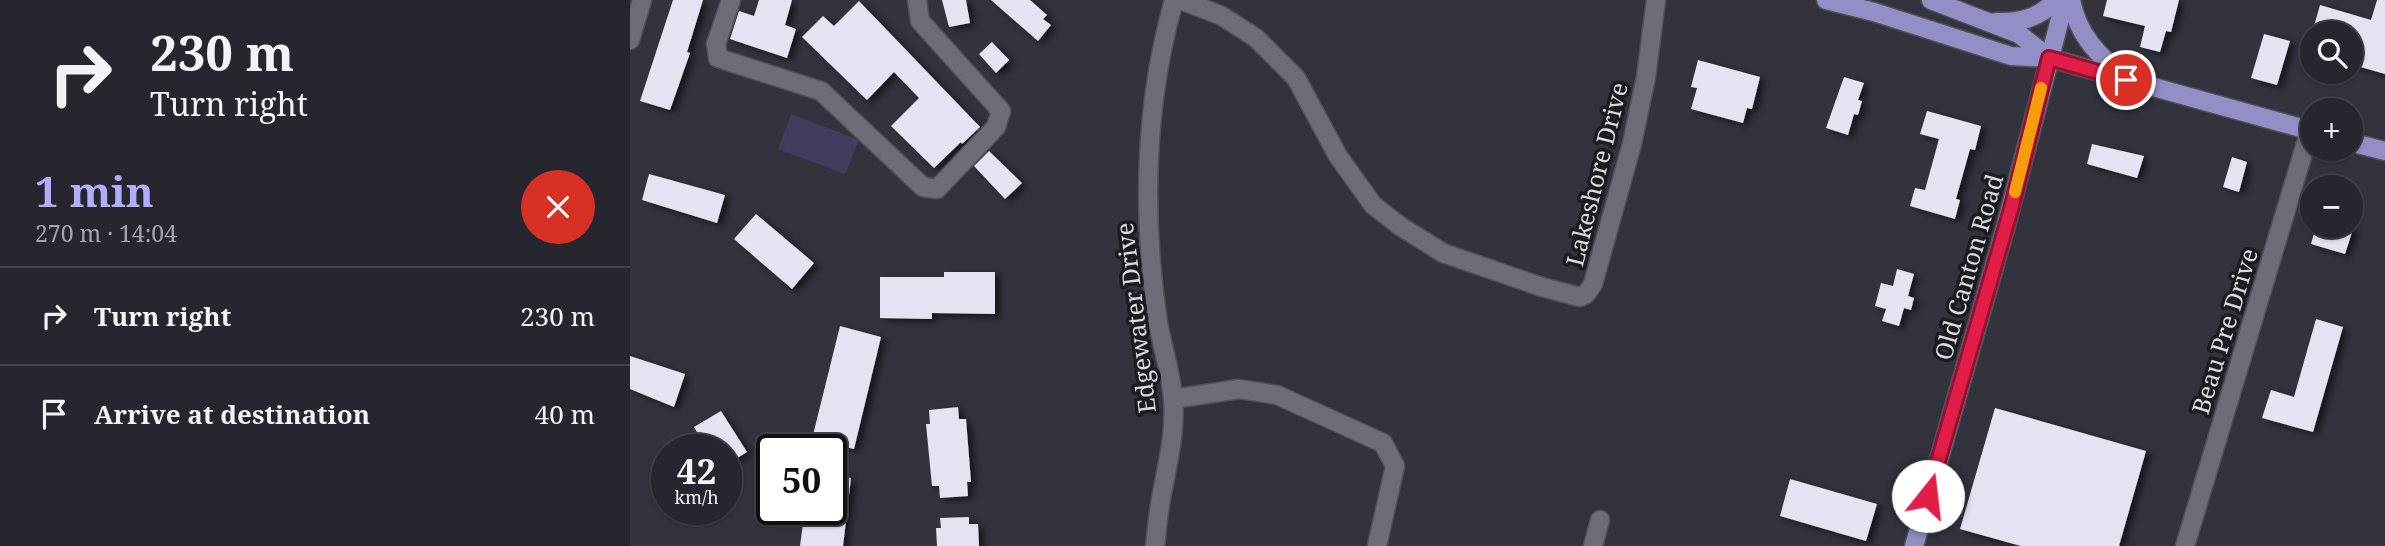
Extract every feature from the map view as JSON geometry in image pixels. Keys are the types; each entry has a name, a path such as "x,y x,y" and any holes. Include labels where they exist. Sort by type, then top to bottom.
{"main road":[{"path":"1826,0 1874,12 2011,56 2049,58 2300,128"},
{"path":"1931,0 2019,34 2049,58"},
{"path":"1986,22 2007,23 2030,19 2056,0"},
{"name":"Old Canton Road","path":"1914,546 2011,209 2065,0"},
{"path":"2071,0 2077,22 2088,43 2126,80"},
{"path":"2363,145 2385,151"}],"street":[{"path":"630,40 642,0"},
{"path":"731,0 716,44 719,58 821,91 923,187 937,189 996,127 1001,111 920,21 916,0"},
{"name":"Edgewater Drive","path":"1155,546 1172,449 1173,399 1157,317 1146,214 1149,140 1158,68 1174,0"},
{"name":"Lakeshore Drive","path":"1181,0 1222,16 1256,38 1296,78 1338,156 1373,205 1400,226 1443,253 1580,297 1593,284 1632,144 1646,77 1656,0"},
{"name":"Beau Pre Drive","path":"2185,546 2302,161"},
{"path":"1173,399 1239,389 1277,395 1383,443 1395,466 1377,546"},
{"path":"1592,546 1600,520"}],"shaded area":[{"path":"791,114 859,140 845,174 778,149"}],"building":[{"path":"673,0 703,0 687,52 690,53 670,110 640,101"},
{"path":"759,0 792,0 785,25 796,29 787,58 730,39 739,11 754,16"},
{"path":"942,0 966,0 970,23 949,27"},
{"path":"991,0 1030,0 1047,15 1043,19 1051,25 1038,41"},
{"path":"2107,0 2179,0 2171,32 2166,31 2160,52 2140,47 2145,26 2103,16"},
{"path":"2377,0 2385,0 2385,74 2363,68 2363,21 2315,21 2320,5 2371,20"},
{"path":"859,1 980,127 934,168 891,126 919,98 894,72 867,100 802,37 823,16 834,26"},
{"path":"2264,34 2290,41 2277,85 2251,78"},
{"path":"992,42 1009,60 996,73 979,54"},
{"path":"1698,60 1760,77 1752,109 1747,108 1743,123 1691,109 1697,88 1691,87"},
{"path":"1844,77 1864,83 1858,100 1862,101 1858,115 1854,114 1848,135 1826,128"},
{"path":"1927,111 1981,126 1975,150 1970,149 1956,199 1960,200 1955,219 1910,206 1915,188 1925,190 1939,139 1920,134"},
{"path":"2092,144 2144,156 2137,178 2087,164"},
{"path":"989,151 1022,183 1005,199 974,166"},
{"path":"2232,157 2247,162 2239,192 2223,187"},
{"path":"649,174 725,195 717,223 642,200"},
{"path":"756,214 814,263 792,289 734,239"},
{"path":"2313,238 2350,238 2345,254 2311,244"},
{"path":"1897,269 1914,274 1908,296 1914,298 1911,310 1904,308 1899,326 1882,321 1886,309 1875,306 1881,283 1893,286"},
{"path":"944,272 995,272 995,314 932,313 932,319 880,318 880,277 944,277"},
{"path":"2316,319 2343,327 2313,432 2262,418 2271,390 2294,397"},
{"path":"840,326 881,337 854,449 847,447 847,434 813,434"},
{"path":"630,356 685,374 674,407 630,389"},
{"path":"958,407 959,419 966,419 971,482 967,482 968,496 940,498 939,486 932,486 926,424 930,424 929,410"},
{"path":"1995,408 2146,451 2119,546 2021,546 1960,529"},
{"path":"721,411 736,434 698,434 694,427"},
{"path":"847,478 851,478 847,512"},
{"path":"1790,479 1877,504 1866,541 1780,516"},
{"path":"969,517 969,524 978,524 979,546 937,546 936,528 941,528 940,518"},
{"path":"803,525 845,525 843,546 800,546"}],"slow traffic":[{"path":"2015,192 2041,88"}],"route":[{"path":"1928,496 2011,209 2049,58 2126,80"}]}
